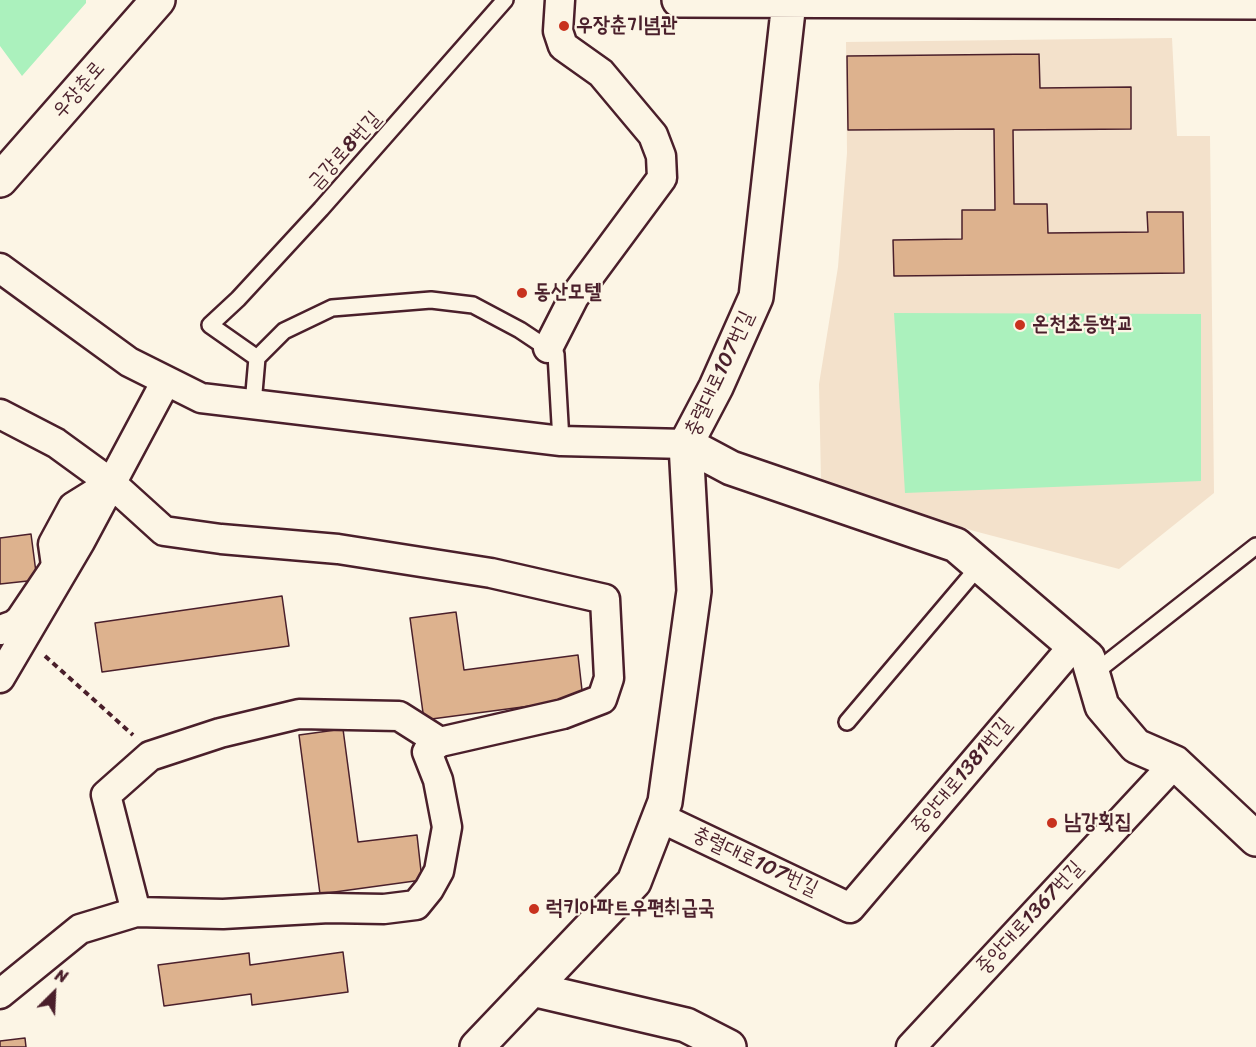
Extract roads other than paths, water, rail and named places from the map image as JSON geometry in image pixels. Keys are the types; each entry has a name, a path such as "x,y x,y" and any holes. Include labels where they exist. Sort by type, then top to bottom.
{"street":[{"name":"우장춘로","path":"0,180 158,0"},
{"path":"548,348 574,297 662,178 661,156 653,135 601,73 563,46 558,31 560,0"},
{"path":"679,0 1256,2"},
{"name":"충렬대로107번길","path":"477,1047 634,882 665,802 694,591 686,444 716,387 756,297 789,2"},
{"path":"0,268 129,362 201,398 561,441 686,444 731,468 956,545 1088,658 1102,706 1136,746 1174,763 1256,839"},
{"path":"0,678 12,634 80,542 166,381"},
{"path":"0,414 56,443 111,483 164,531 221,539 338,549 491,573 605,599 609,678 602,699 564,714 440,742 427,753 438,780 447,827 439,871 429,889 416,905 384,909 330,908 223,914 136,912 80,929 0,994"},
{"name":"중앙대로1381번길","path":"850,908 1074,645"},
{"path":"136,912 105,795 150,756 220,733 299,714 399,716 440,742"},
{"name":"중앙대로1367번길","path":"911,1047 1174,763"},
{"name":"충렬대로107번길","path":"659,817 850,908"},
{"path":"532,989 686,1025 729,1047"}],"lane":[{"name":"금강로8번길","path":"256,358 210,325 238,299 321,209 505,0"},
{"path":"253,404 256,358 284,331 332,308 431,300 473,305 520,330 556,354 561,441"},
{"path":"1093,674 1256,546"},
{"path":"847,722 980,565"}],"place":[{"name":"우장춘기념관","path":"564,26"},
{"name":"동산모텔","path":"522,293"},
{"name":"온천초등학교","path":"1020,325"},
{"name":"남강횟집","path":"1052,823"},
{"name":"럭키아파트우편취급국","path":"534,909"}]}
